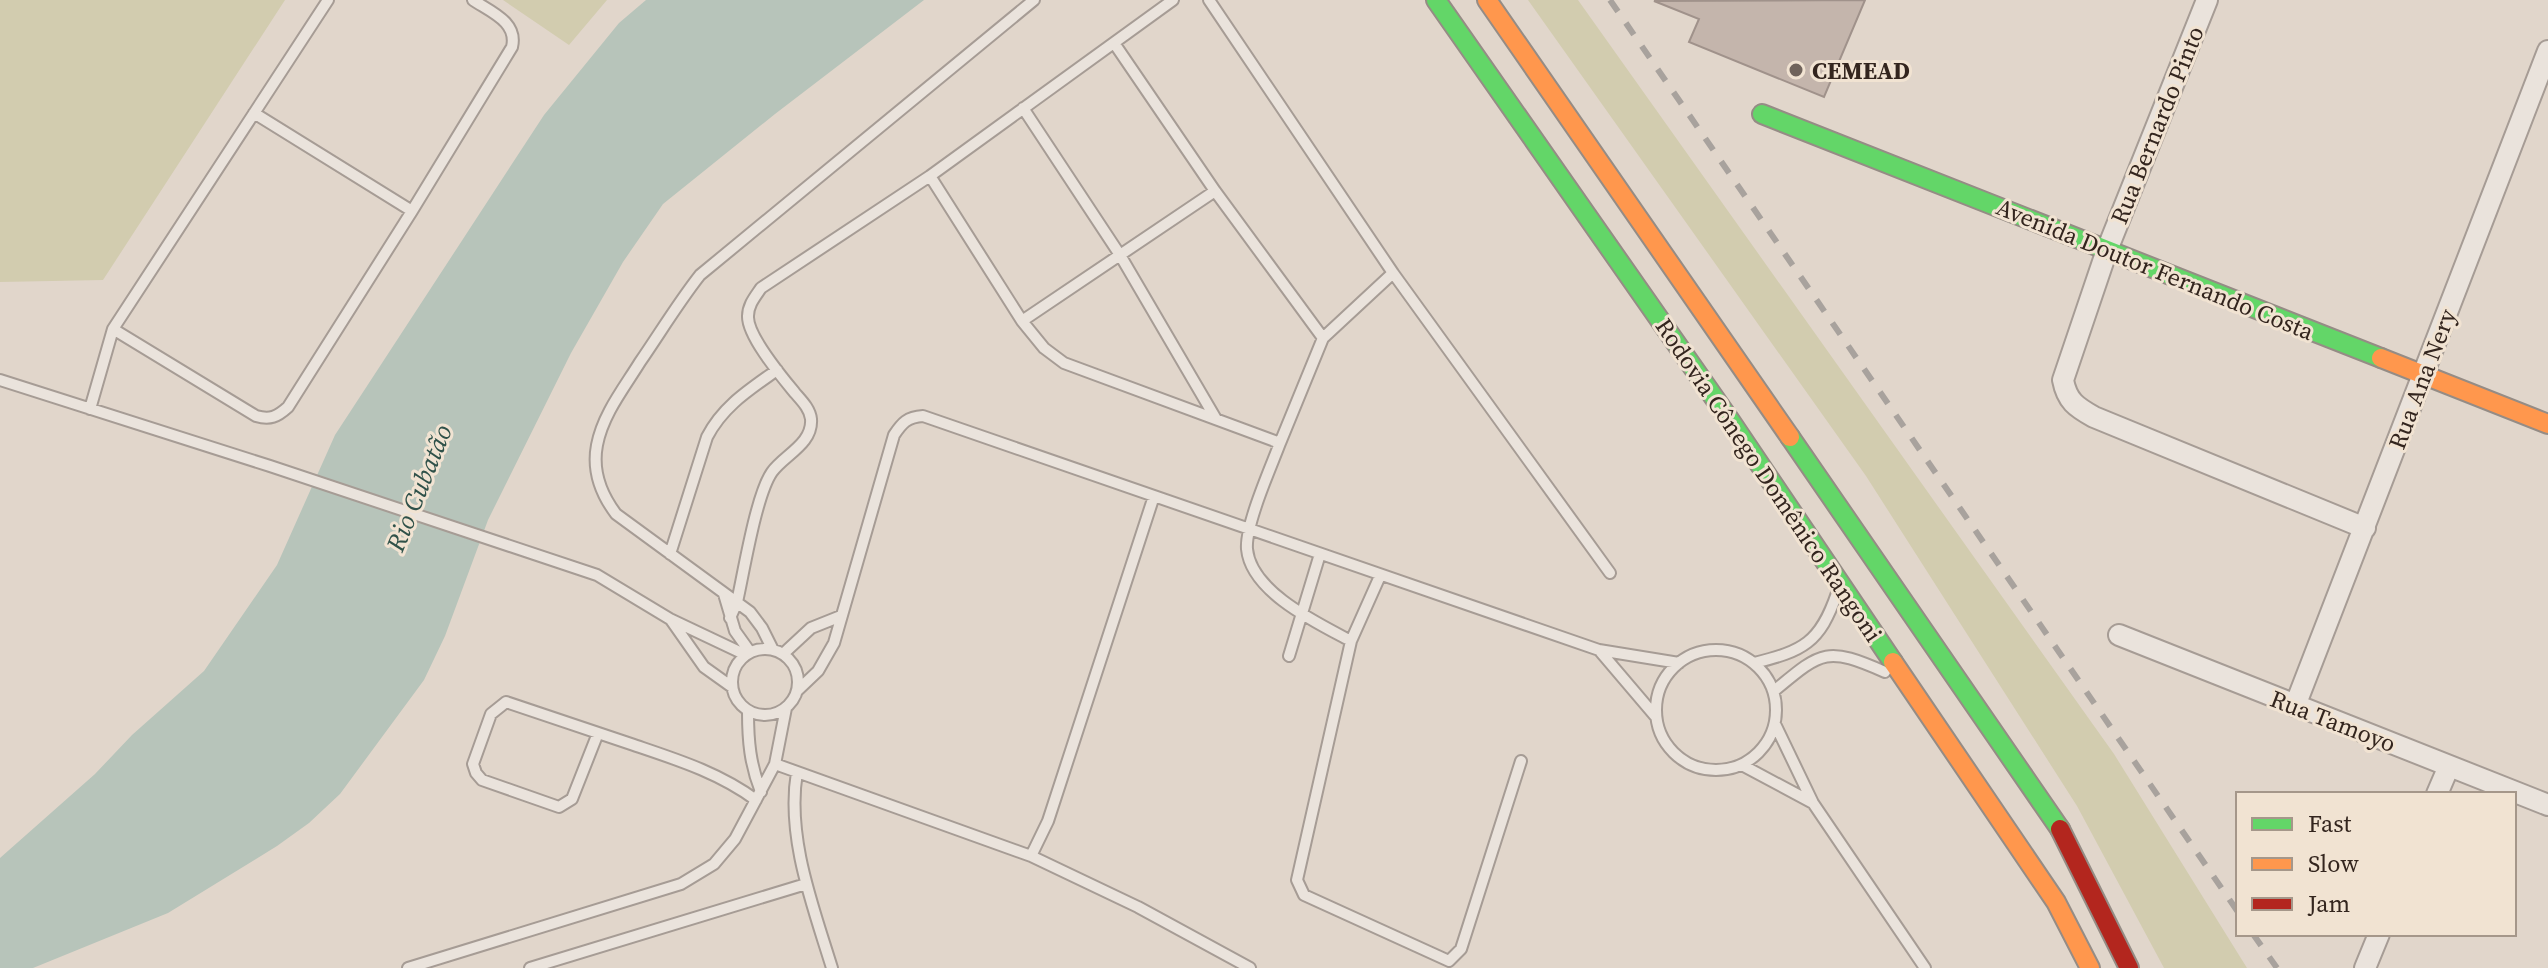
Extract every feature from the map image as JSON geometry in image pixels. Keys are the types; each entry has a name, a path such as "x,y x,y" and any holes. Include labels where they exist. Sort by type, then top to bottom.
{"main road":[{"name":"Rodovia Cônego Domênico Rangoni","path":"1436,0 1727,416 2056,902 2090,968"},
{"name":"Rodovia Cônego Domênico Rangoni","path":"1487,0 2057,822 2129,968"},
{"name":"Avenida Doutor Fernando Costa","path":"1762,114 2548,424"}],"street":[{"name":"Rua Bernardo Pinto","path":"2207,0 2107,250 2063,380 2066,396 2075,407 2094,417 2365,528"},
{"name":"Rua Ana Nery","path":"2295,706 2548,51"},
{"name":"Rua Tamoyo","path":"2119,635 2515,792"},
{"path":"2438,792 2449,766"},
{"name":"Rua Tamoyo","path":"2516,792 2548,805"},
{"path":"2365,968 2378,936"}],"lane":[{"path":"90,409 113,329 328,0"},
{"path":"113,329 256,416 268,419 278,416 288,407 512,47 514,37 511,28 473,0"},
{"path":"797,691 798,677 793,664 778,652 762,628 737,602 616,514 603,497 596,474 597,446 606,415 682,297 700,275 1034,0"},
{"path":"730,618 737,602 763,492 771,474 809,433 811,419 806,406 777,370 751,329 747,317 761,288 930,176 1173,0"},
{"path":"1209,0 1393,273 1610,573"},
{"path":"1114,43 1215,191 1323,338"},
{"path":"1023,108 1120,255 1216,419"},
{"path":"254,113 412,211"},
{"path":"930,176 1022,321 1044,348 1064,363 1280,443"},
{"path":"1022,321 1215,191"},
{"path":"1351,641 1301,615 1262,581 1251,565 1246,548 1280,443 1323,338 1393,273"},
{"path":"670,554 707,437 716,419 730,404 777,370"},
{"path":"0,380 597,575 670,619 748,653"},
{"path":"408,968 681,884 714,864 735,839 775,764 786,708 797,691 818,671 834,643 894,435 910,417 923,416 1599,650 1679,663"},
{"path":"1031,856 1048,821 1154,496"},
{"path":"1289,656 1320,554"},
{"path":"1380,576 1351,641 1297,880 1304,895 1449,961 1461,949 1521,761"},
{"path":"1754,663 1790,654 1821,632 1841,584"},
{"path":"724,594 735,631 748,653"},
{"path":"786,708 768,716 748,712 734,697 734,669 748,653 761,649 778,652 811,628 841,616"},
{"path":"670,619 704,667 732,687"},
{"path":"1599,650 1656,717 1666,744 1687,764 1715,771 1742,765 1764,749 1775,724 1777,701 1766,675 1754,663 1743,656 1717,650 1704,651 1679,663 1663,681 1656,717"},
{"path":"1774,691 1818,657 1834,654 1849,656 1906,681"},
{"path":"598,733 572,799 559,807 482,780 473,764 491,714 506,702 598,733 700,768 758,796"},
{"path":"748,712 748,746 758,796"},
{"path":"1775,724 1813,803 1925,968"},
{"path":"775,764 1031,856 1138,907 1250,968"},
{"path":"1742,765 1813,803"},
{"path":"797,772 793,807 806,884 832,968"},
{"path":"530,968 806,884"}],"shaded area":[{"path":"0,0 285,0 103,280 0,282"},
{"path":"503,0 607,0 569,45"},
{"path":"1528,0 1578,0 2114,754 2247,968 2164,968 2077,806 1866,476"}],"water":[{"name":"Rio Cubatão","path":"646,0 924,0 663,204 623,262 571,353 488,520 445,636 424,680 340,794 309,823 277,846 168,913 33,968 0,968 0,858 204,671 277,565 335,435 544,115 619,23"}],"building":[{"name":"CEMEAD","path":"1865,0 1824,97 1689,42 1699,19 1654,1"}],"railway":[{"path":"1610,0 2236,909"},
{"path":"2254,936 2277,968"}],"traffic: fast":[{"path":"1436,0 1727,416 1893,662"},
{"path":"1762,114 2381,358"},
{"path":"1790,437 2060,829"}],"traffic: slow":[{"path":"1487,0 1790,437"},
{"path":"2381,358 2548,424"},
{"path":"1893,662 2056,902 2090,968"}],"traffic: jam":[{"path":"2060,829 2129,968"}],"place":[{"name":"CEMEAD","path":"1796,70"}]}
